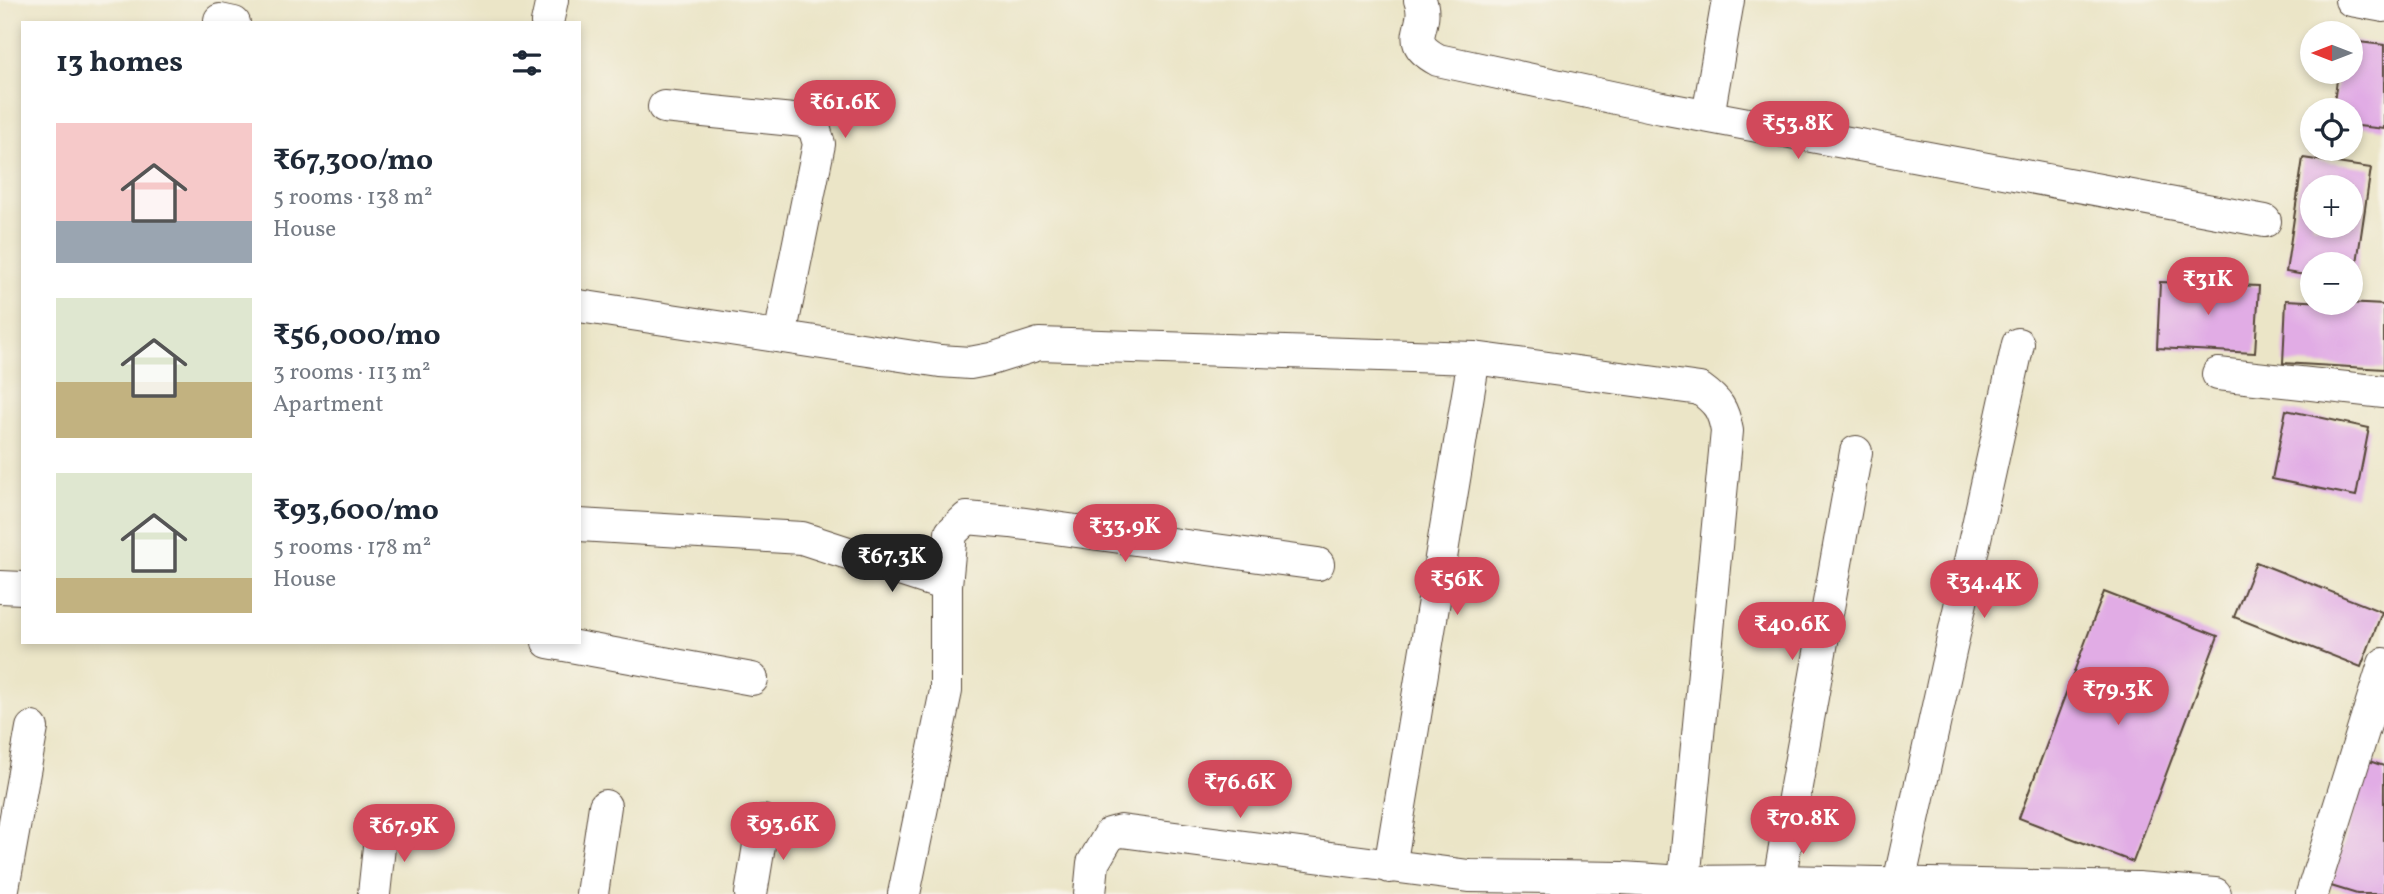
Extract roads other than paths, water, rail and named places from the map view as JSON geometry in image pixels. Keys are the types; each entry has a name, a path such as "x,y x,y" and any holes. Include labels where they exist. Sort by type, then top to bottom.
{"street":[{"path":"547,21 552,0"},
{"path":"1420,0 1423,8 1418,42 1423,52 1438,60 1708,116 2265,222"},
{"path":"1708,116 1728,0"},
{"path":"2351,0 2384,6"},
{"path":"664,107 803,121 814,127 819,144 780,336"},
{"path":"581,306 940,361 970,363 1039,344 1474,358 1700,389 1714,399 1724,415 1727,431 1684,882"},
{"path":"1899,884 2018,344"},
{"path":"1391,867 1474,358"},
{"path":"2218,374 2384,392"},
{"path":"1779,881 1856,452"},
{"path":"904,894 946,691 946,585 951,533 967,518 1318,564"},
{"path":"581,525 802,538 946,585"},
{"path":"0,587 21,587"},
{"path":"559,644 752,679"},
{"path":"2312,894 2384,664"},
{"path":"2,894 32,728"},
{"path":"592,894 605,806"},
{"path":"751,894 763,821"},
{"path":"374,894 381,828"},
{"path":"1090,894 1093,863 1110,834 1121,831 1469,876 1622,878 1684,882 1779,881 1830,888 1899,884 2215,894"}]}
